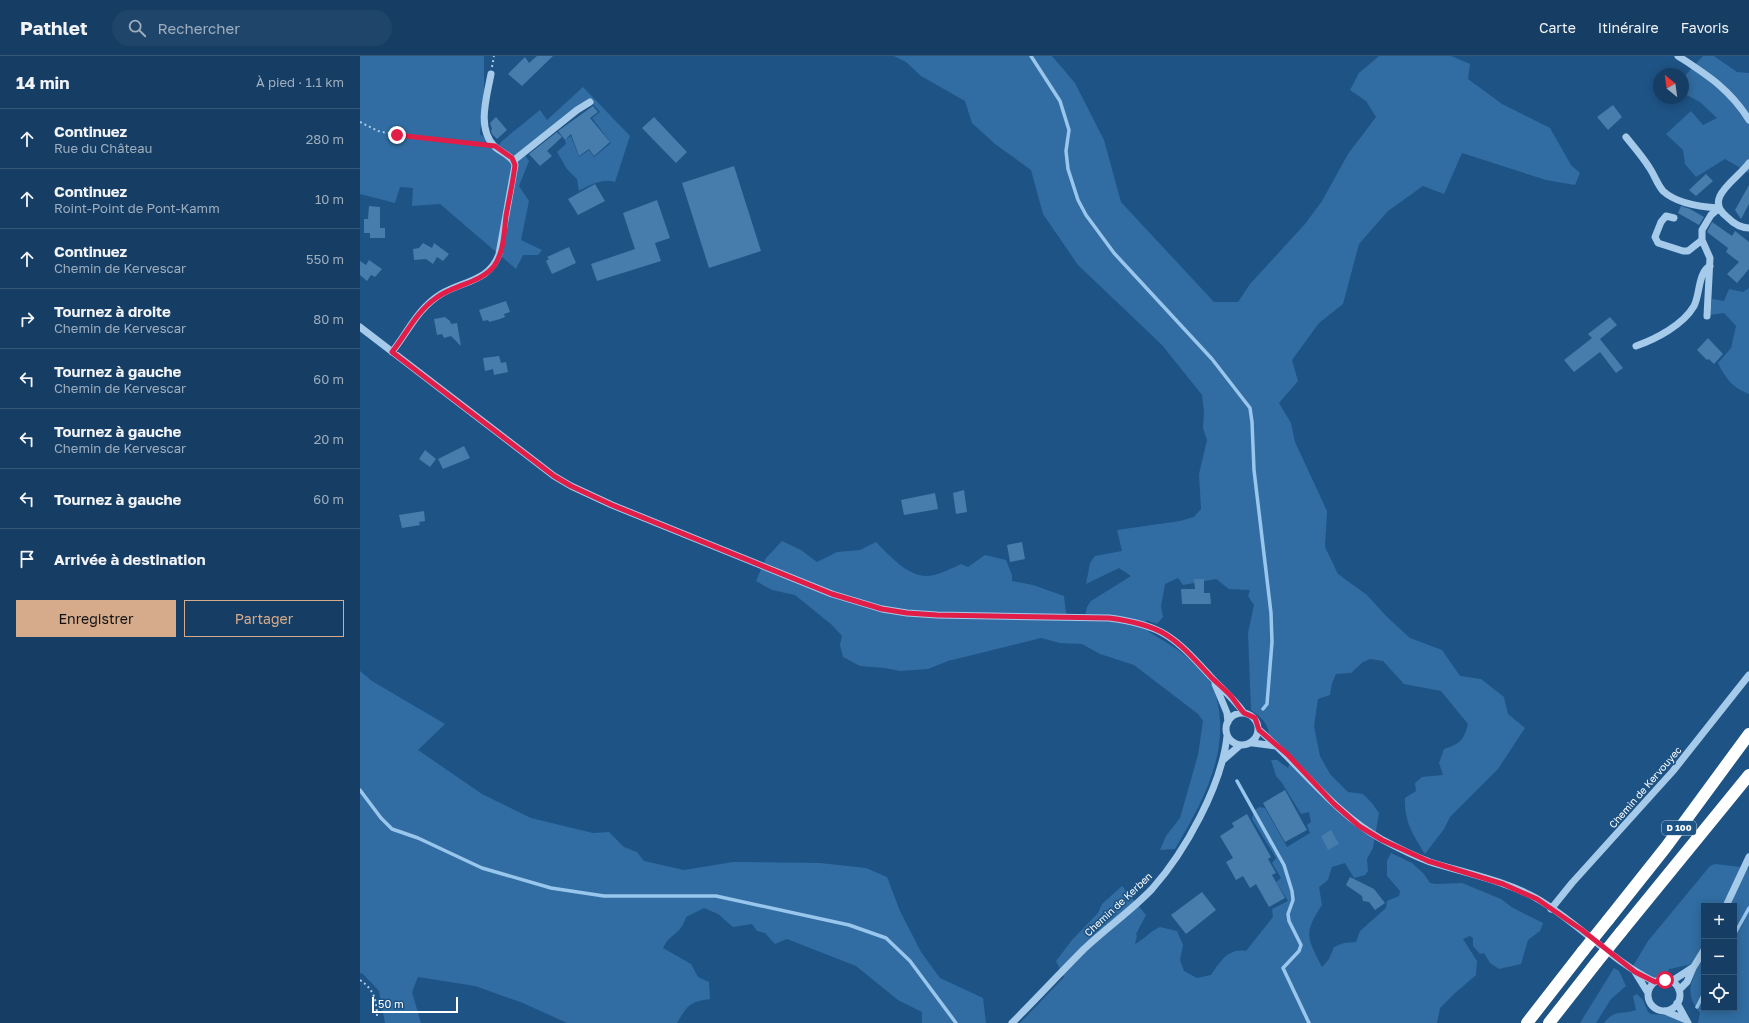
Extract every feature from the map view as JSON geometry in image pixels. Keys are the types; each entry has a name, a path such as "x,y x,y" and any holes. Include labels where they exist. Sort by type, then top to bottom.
{"highway":[{"name":"D 100","path":"1527,1023 1670,840 1749,734"},
{"name":"D 100","path":"1549,1023 1749,775"}],"street":[{"path":"1678,56 1718,82 1736,101 1749,120"},
{"path":"392,352 414,319 430,302 446,292 486,274 496,263 503,241 515,165 513,161 495,146 487,136 485,126 486,105 491,74"},
{"path":"513,161 577,110 590,102"},
{"path":"1626,137 1649,167 1664,192 1691,204 1718,208"},
{"path":"1749,163 1719,194 1718,198 1718,208 1724,215 1735,224 1744,228 1749,228"},
{"path":"1707,316 1710,266 1709,253 1702,240 1702,230 1705,223 1718,208"},
{"path":"1674,218 1666,216 1663,218 1655,237 1658,243 1683,251 1688,251 1702,240"},
{"path":"1636,346 1662,335 1690,311 1696,300 1704,273 1710,266"},
{"path":"360,327 554,476 571,486 612,505 808,585 870,606 907,613 1103,618 1131,621 1154,628 1176,640 1212,678 1229,693 1244,712 1255,718 1259,730 1258,736 1252,743"},
{"name":"Chemin de Kervouyec","path":"1551,909 1572,883 1673,771 1749,675"},
{"path":"1212,678 1224,705 1228,722"},
{"path":"1244,712 1234,715 1228,722 1226,730 1227,736 1231,742 1239,746 1252,743 1276,746"},
{"path":"1259,730 1287,754 1346,815 1359,826 1382,840 1428,861 1490,879 1524,892 1582,930 1635,972 1655,982 1665,980 1672,981 1693,968"},
{"name":"Chemin de Kerben","path":"1012,1023 1084,949 1136,904 1160,878 1178,855 1194,826 1223,760 1227,736"},
{"name":"Chemin de Kerben","path":"1223,760 1239,746"},
{"path":"1727,903 1749,857"},
{"path":"1679,990 1687,982 1701,955"},
{"path":"1635,972 1648,993 1649,1002 1655,1009 1665,1011 1686,1021"},
{"path":"1665,1011 1674,1007 1680,995 1679,990 1672,981"},
{"path":"1648,993 1655,982"},
{"path":"1677,1003 1686,1021"}],"path":[{"path":"360,122 378,131 397,135 495,146"},
{"path":"360,980 370,988 375,997 377,1004 376,1019"}],"shaded area":[{"path":"360,56 484,56 484,89 480,134 495,146 495,149 502,141 540,110 547,120 583,87 630,136 615,182 606,181 592,184 579,191 577,179 567,169 557,152 566,144 565,140 571,136 579,157 589,150 594,157 611,143 592,118 600,112 592,103 525,155 529,161 519,186 529,201 521,240 542,250 538,255 523,255 516,269 440,204 412,206 413,188 400,187 395,203 360,194"},
{"path":"894,56 1052,56 1075,83 1104,140 1121,202 1214,302 1238,302 1250,284 1305,224 1322,201 1348,154 1376,117 1366,101 1350,90 1359,73 1379,56 1451,56 1470,64 1468,79 1502,104 1550,128 1571,165 1580,173 1575,185 1546,180 1462,153 1444,194 1423,186 1388,211 1359,244 1343,304 1319,323 1292,360 1298,381 1279,403 1291,423 1295,442 1327,511 1325,547 1338,574 1367,595 1386,616 1410,638 1442,650 1460,676 1481,679 1504,697 1508,714 1525,728 1498,769 1450,817 1444,829 1425,854 1410,828 1406,814 1405,798 1416,791 1415,783 1422,777 1443,775 1439,763 1444,749 1458,743 1463,738 1468,724 1441,691 1404,684 1383,661 1370,659 1363,662 1351,673 1336,674 1332,683 1330,695 1318,699 1314,726 1320,756 1330,774 1348,792 1363,794 1379,813 1373,848 1367,859 1368,871 1365,875 1354,878 1345,863 1332,867 1328,880 1319,887 1322,905 1312,923 1309,936 1310,942 1322,967 1329,959 1334,947 1344,943 1356,942 1360,931 1386,908 1387,901 1399,896 1400,891 1387,876 1387,861 1391,853 1412,863 1424,874 1430,883 1462,883 1501,899 1513,908 1543,923 1540,931 1528,940 1521,964 1499,969 1490,963 1484,953 1480,954 1473,946 1473,938 1470,936 1463,939 1477,961 1476,975 1440,1008 1437,1023 1020,1023 1064,977 1056,961 1072,940 1098,913 1102,904 1122,886 1146,915 1136,934 1135,944 1160,927 1177,931 1183,945 1180,960 1184,971 1197,978 1211,975 1221,961 1229,954 1246,951 1273,917 1272,909 1288,901 1276,882 1281,878 1272,863 1276,858 1252,819 1254,811 1259,807 1265,808 1287,847 1310,833 1307,825 1311,822 1309,812 1301,814 1276,776 1271,760 1277,760 1288,768 1291,759 1269,738 1266,725 1251,710 1248,633 1254,605 1248,596 1250,590 1229,589 1216,579 1183,585 1178,578 1165,584 1161,606 1163,617 1157,624 1146,620 1149,632 1181,652 1202,671 1214,689 1219,710 1219,748 1215,765 1202,800 1175,849 1160,850 1166,836 1180,818 1198,755 1203,721 1198,714 1134,665 1100,654 1082,644 1060,643 1041,638 948,661 928,669 900,671 860,666 843,657 840,645 842,636 832,625 795,595 772,590 756,581 766,558 782,541 801,550 817,562 837,552 860,550 876,542 895,561 909,571 926,576 941,573 961,564 968,567 985,555 1006,560 1012,575 1012,581 1033,585 1064,596 1067,621 1084,621 1087,607 1091,601 1131,576 1119,568 1086,584 1090,563 1095,556 1122,551 1117,530 1180,521 1194,517 1201,509 1199,474 1207,440 1203,428 1204,412 1202,395 1162,345 1078,265 1043,214 1031,170 995,144 972,123 965,101 921,76 906,62"},
{"path":"1703,56 1714,56 1737,72 1749,73 1749,173 1725,159 1696,177 1685,164 1683,150 1666,134 1691,111 1703,125 1717,118 1700,102 1689,96 1689,71"},
{"path":"1749,288 1749,394 1730,382 1718,363 1731,348 1736,326 1724,313 1710,315 1712,299 1724,301 1729,289 1743,292"},
{"path":"360,671 372,681 445,724 418,750 482,794 531,818 593,833 609,832 624,847 637,852 644,861 684,870 733,862 820,863 866,868 887,877 900,911 921,952 940,978 983,998 986,1023 922,1023 922,1012 898,1000 856,966 787,939 775,944 765,933 757,931 752,924 733,927 718,914 704,908 686,917 681,928 669,939 663,948 691,964 698,977 709,982 710,999 698,1001 690,1005 677,1023 567,1023 523,1003 475,986 418,977 412,992 421,1023 385,1023 379,991 363,974 360,973"},
{"path":"1715,864 1749,868 1749,1023 1698,1023 1700,1013 1692,1000 1690,989 1693,977 1699,964 1669,969 1666,982 1650,977 1633,966 1648,941 1710,866"},
{"path":"1614,968 1619,971 1626,986 1611,999 1596,1023 1580,1023"},
{"path":"1637,994 1643,1000 1648,1012 1651,1014 1674,1016 1687,1023 1604,1023 1615,1014 1636,1010 1633,996"}],"building":[{"path":"537,56 553,56 522,86 508,74 525,57 529,63"},
{"path":"1613,105 1622,117 1608,130 1597,117"},
{"path":"593,106 598,112 590,118 610,142 594,156 589,149 579,156 571,134 565,140 558,131"},
{"path":"496,117 507,130 497,139 492,134 490,123"},
{"path":"654,117 687,152 676,163 642,128"},
{"path":"557,132 562,137 547,151 552,156 540,166 529,154"},
{"path":"734,166 761,251 709,268 682,183"},
{"path":"1706,174 1713,181 1696,196 1689,190"},
{"path":"595,184 605,201 578,215 568,199"},
{"path":"1749,185 1749,204 1741,219 1735,210"},
{"path":"657,200 670,238 655,243 661,261 597,281 591,264 635,249 623,213"},
{"path":"369,206 380,207 380,228 385,228 385,238 370,238 370,233 364,233 364,219 368,219"},
{"path":"1681,206 1704,217 1699,225 1678,213"},
{"path":"1712,222 1732,236 1735,231 1749,242 1749,269 1737,283 1727,274 1739,262 1726,252 1728,248 1707,232"},
{"path":"423,243 432,248 434,243 449,254 443,261 437,257 433,264 426,259 414,260 413,249 419,248"},
{"path":"569,247 576,263 552,274 546,261 549,259 547,257"},
{"path":"369,260 382,269 375,277 371,275 367,281 360,275 360,261 366,265"},
{"path":"506,301 510,312 504,314 505,317 489,322 488,320 483,321 479,310"},
{"path":"445,317 451,324 457,323 461,346 451,336 444,338 442,334 437,335 434,319"},
{"path":"1610,317 1617,325 1600,339 1623,368 1616,373 1600,352 1574,372 1564,360 1592,338 1588,334"},
{"path":"1708,338 1723,354 1714,364 1709,359 1707,360 1697,350"},
{"path":"499,356 501,363 506,362 508,372 494,375 493,369 485,371 483,358"},
{"path":"464,446 470,458 443,469 438,459"},
{"path":"425,450 436,459 430,467 419,459"},
{"path":"964,490 967,512 956,514 953,493"},
{"path":"935,493 938,509 904,515 901,500"},
{"path":"424,511 425,521 419,522 420,525 402,528 399,515"},
{"path":"1022,542 1025,559 1010,562 1007,545"},
{"path":"1194,579 1204,579 1204,593 1210,593 1211,604 1182,604 1181,589 1195,589"},
{"path":"1285,790 1307,830 1285,842 1263,803"},
{"path":"1247,814 1271,857 1268,859 1276,873 1272,875 1285,898 1269,907 1256,884 1250,888 1243,876 1236,880 1226,862 1233,858 1220,836 1234,827 1232,823"},
{"path":"1331,830 1339,844 1328,850 1321,836"},
{"path":"1350,877 1374,889 1385,903 1375,910 1369,902 1363,901 1362,896 1346,885"},
{"path":"1202,892 1216,910 1186,934 1171,915"}],"waterway":[{"path":"1031,56 1060,101 1069,130 1066,151 1068,169 1078,200 1086,215 1114,253 1212,359 1250,408 1254,470 1271,613 1272,642 1267,704 1263,709"},
{"path":"1237,781 1284,865 1292,891 1293,900 1288,914 1289,921 1301,945 1299,951 1283,968 1309,1023"},
{"path":"360,790 381,818 392,829 418,838 482,868 551,888 604,896 716,896 849,925 886,938 910,961 956,1023"},
{"path":"1737,930 1749,908"},
{"path":"1697,1007 1701,999"}],"route":[{"path":"397,135 495,146 512,158 515,165 503,241 496,263 489,271 481,276 442,294 430,302 414,319 392,352 554,476 589,495 612,505 808,585 850,600 882,609 907,613 937,615 1109,618 1131,621 1154,628 1176,640 1195,658 1212,678 1229,693 1244,712 1255,718 1258,723 1259,730 1287,754 1334,804 1359,826 1382,840 1428,861 1461,870 1524,892 1537,899 1582,930 1635,972 1655,982 1658,980 1665,980"}]}
